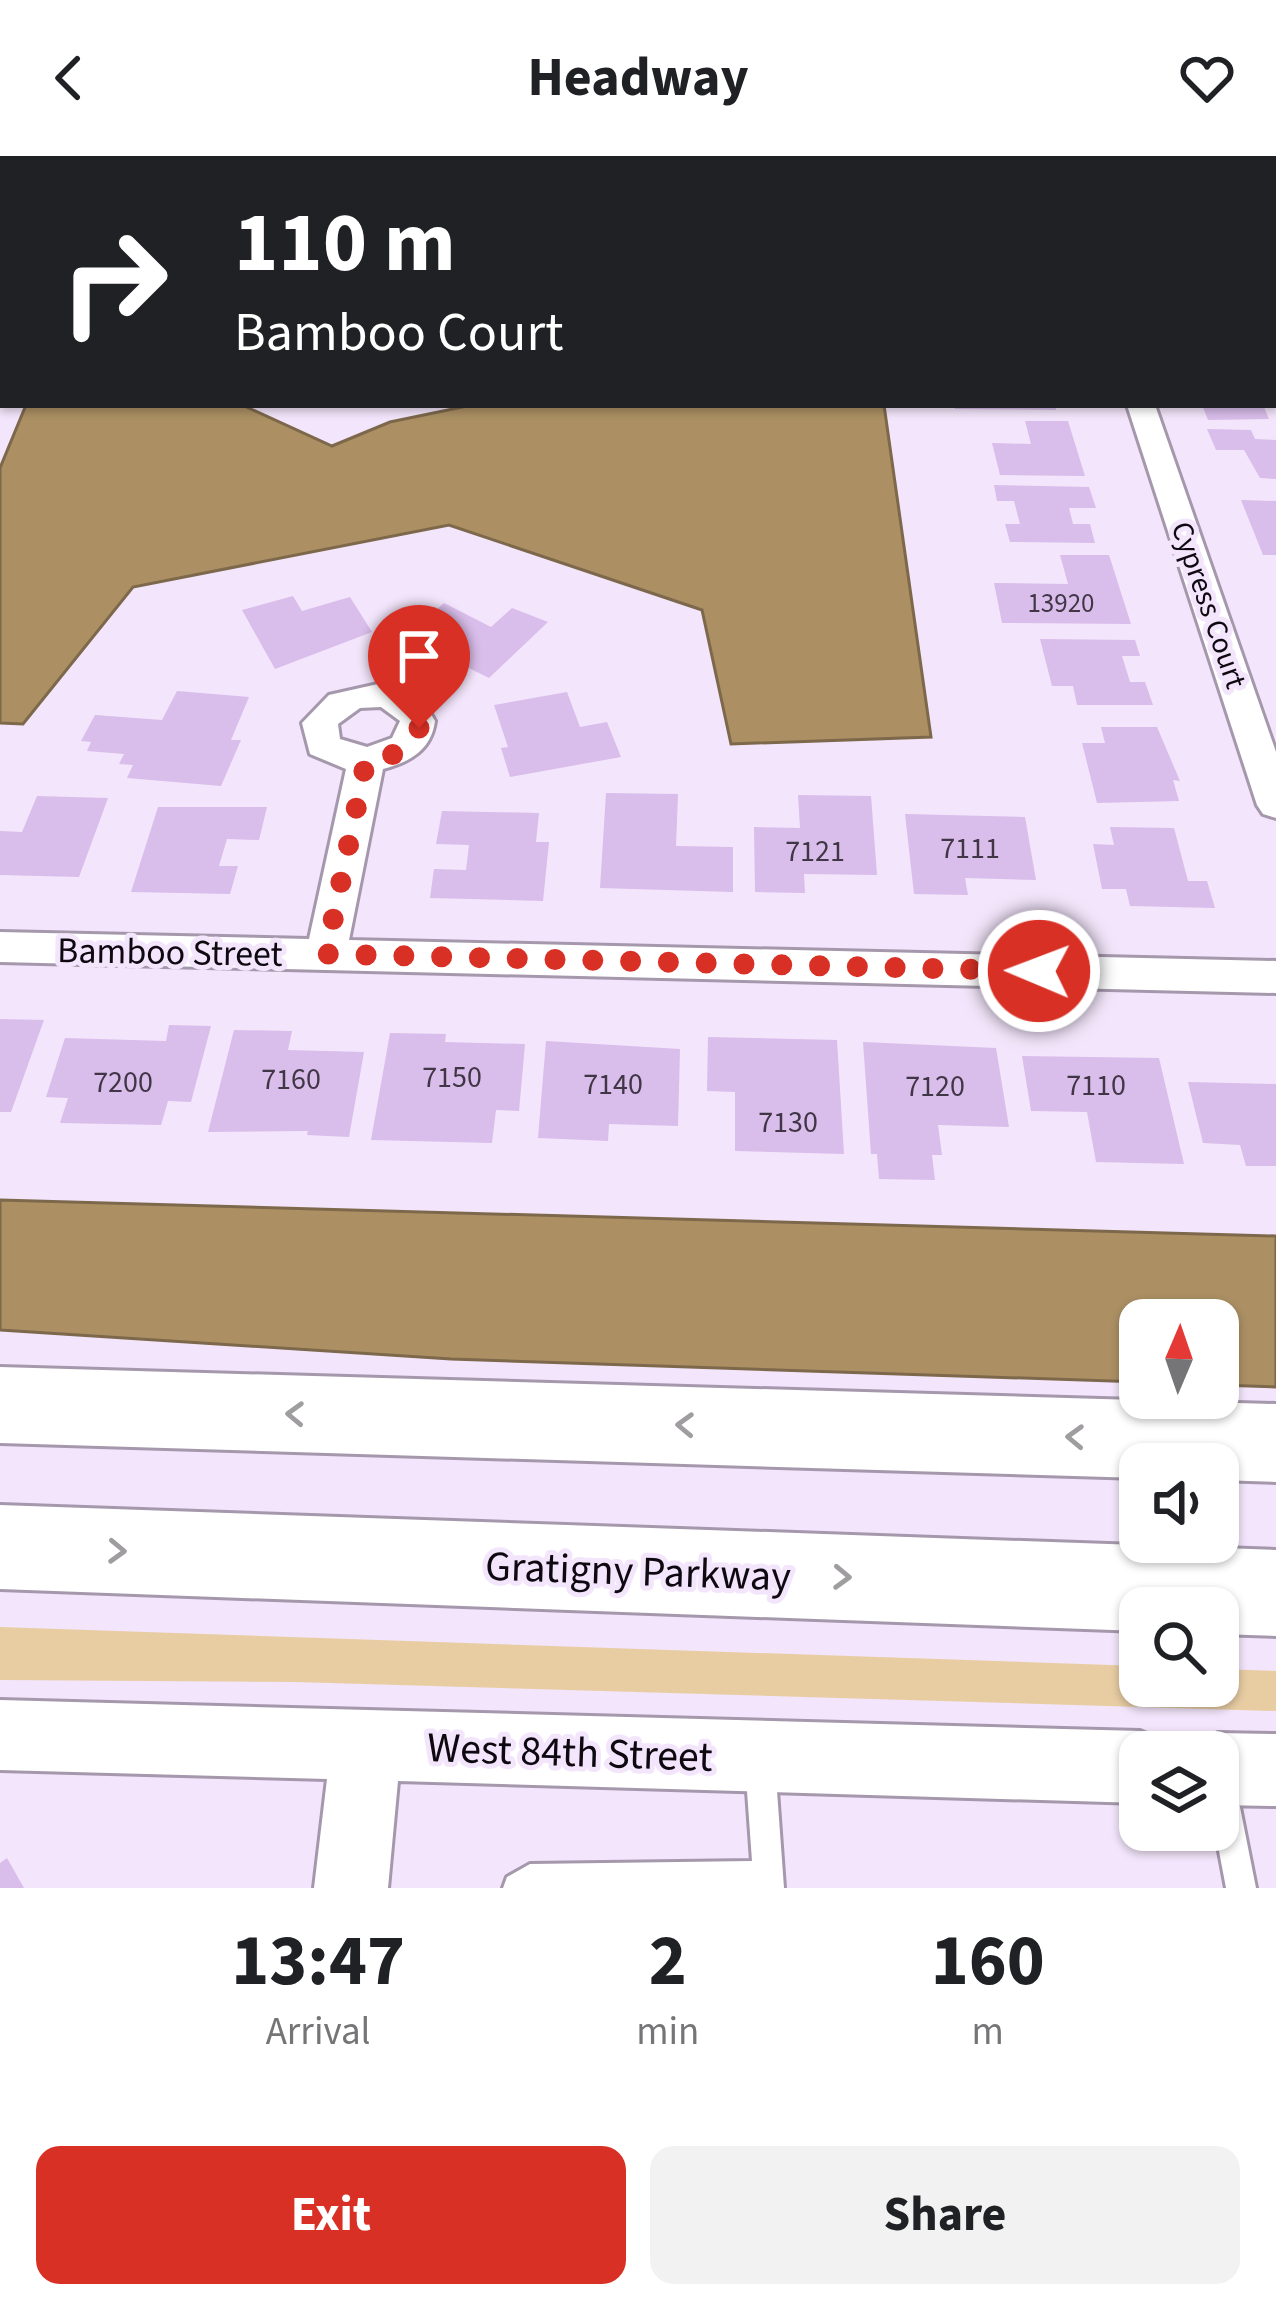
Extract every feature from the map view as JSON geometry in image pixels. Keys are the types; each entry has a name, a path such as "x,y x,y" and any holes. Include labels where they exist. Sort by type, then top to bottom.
{"highway":[{"path":"0,1405 1276,1443"},
{"name":"Gratigny Parkway","path":"0,1547 1276,1593"}],"street":[{"name":"Cypress Court","path":"1142,408 1276,806"},
{"path":"326,954 366,761"},
{"name":"Bamboo Street","path":"0,947 1276,977"},
{"name":"West 84th Street","path":"0,1735 1119,1766"},
{"path":"351,1888 366,1745"},
{"path":"1239,1771 1276,1770"}],"lane":[{"path":"518,1888 530,1879 769,1882 760,1756"},
{"path":"1234,1851 1241,1888"}],"shaded area":[{"path":"25,408 249,408 332,446 390,422 458,408 884,408 931,737 731,744 702,610 449,525 133,587 23,724 0,723 0,468"},
{"path":"0,1200 1276,1236 1276,1387 1239,1386 1239,1299 1119,1299 1119,1381 451,1359 0,1330"},
{"path":"0,1627 1119,1665 1119,1706 295,1682 0,1680"},
{"path":"1239,1670 1276,1671 1276,1711 1141,1707 1239,1707"}],"building":[{"path":"1056,408 1056,410 955,409"},
{"path":"1203,408 1264,408 1269,419 1208,420"},
{"path":"1025,421 1068,421 1085,476 1000,475 992,443 1031,444"},
{"path":"1207,429 1251,430 1255,439 1276,440 1276,479 1260,478 1244,450 1216,450"},
{"path":"994,485 1089,487 1096,508 1069,508 1073,524 1090,524 1095,543 1010,542 1005,524 1020,524 1014,501 997,501"},
{"path":"1241,500 1276,501 1276,555 1263,555"},
{"path":"1060,555 1109,555 1131,624 1002,623 994,583 1068,584"},
{"path":"293,596 302,611 350,597 372,632 275,669 242,610"},
{"path":"444,603 491,627 512,608 548,622 489,678 406,637"},
{"path":"1040,639 1135,640 1140,656 1122,656 1130,682 1145,682 1153,705 1077,705 1073,686 1052,686"},
{"path":"177,691 249,697 231,740 241,740 221,786 127,778 133,765 119,764 124,754 87,751 91,742 81,741 95,715 162,720"},
{"path":"567,692 580,727 607,722 621,757 510,777 501,748 508,747 494,705"},
{"path":"1101,727 1157,727 1180,781 1173,780 1179,801 1097,803 1082,743 1105,743"},
{"path":"606,793 678,794 676,846 733,847 733,892 600,888"},
{"path":"798,795 871,796 877,875 804,874 805,893 755,892 754,827 800,828"},
{"path":"37,796 108,798 79,877 0,875 0,831 22,832"},
{"path":"158,807 267,807 259,840 227,839 219,866 238,866 230,894 131,892"},
{"path":"442,811 539,813 536,842 549,842 543,901 430,898 434,869 466,870 469,845 436,844"},
{"path":"905,814 1025,817 1036,880 965,878 968,895 914,894"},
{"path":"1110,827 1174,828 1188,881 1207,881 1215,908 1130,906 1126,889 1102,889 1093,844 1114,845"},
{"path":"0,1019 44,1020 11,1112 0,1112"},
{"path":"169,1025 211,1026 191,1102 168,1101 161,1125 60,1123 68,1098 46,1097 65,1038 166,1041"},
{"path":"234,1030 292,1031 288,1050 364,1052 349,1137 307,1135 308,1131 208,1132"},
{"path":"390,1033 446,1034 445,1042 525,1044 519,1111 496,1110 492,1143 371,1140"},
{"path":"708,1037 837,1040 844,1154 735,1151 735,1092 707,1091"},
{"path":"546,1041 680,1049 678,1126 609,1124 608,1141 538,1138"},
{"path":"863,1042 996,1048 1009,1127 938,1125 942,1155 932,1155 935,1180 879,1179 877,1154 871,1154"},
{"path":"1022,1056 1159,1058 1184,1164 1096,1162 1087,1112 1031,1111"},
{"path":"1188,1082 1276,1084 1276,1166 1246,1166 1240,1145 1203,1143"},
{"path":"7,1858 24,1888 0,1888 0,1863"}],"route":[{"path":"419,728 407,747 366,761 326,954 1039,971"}]}
